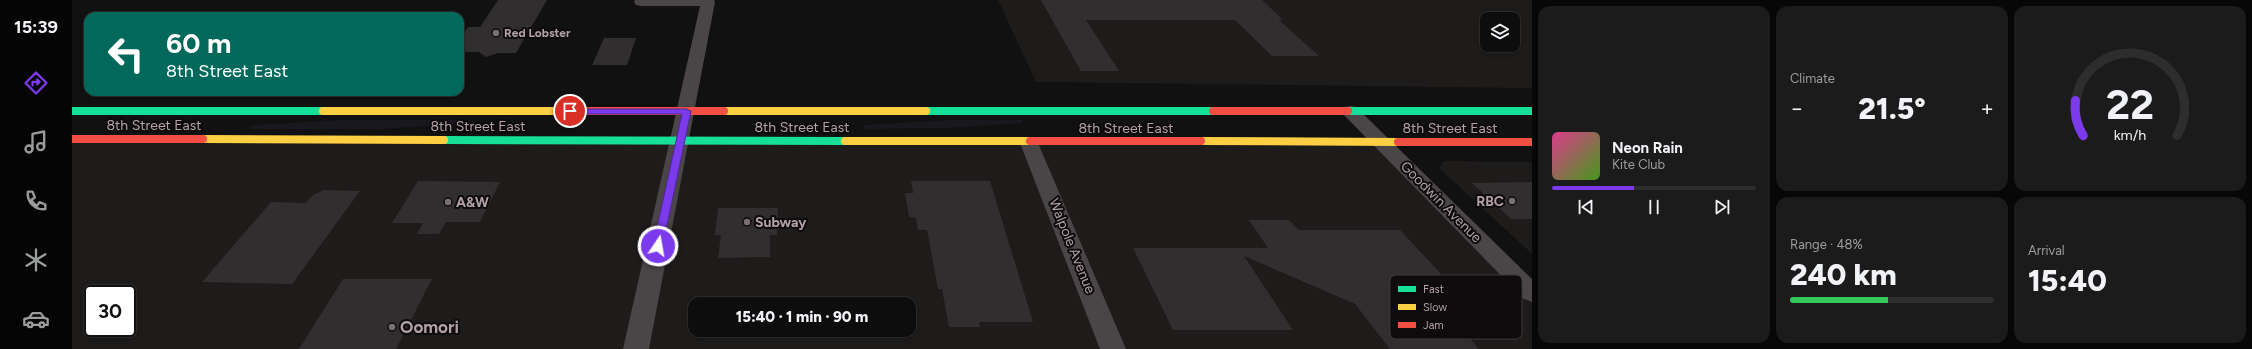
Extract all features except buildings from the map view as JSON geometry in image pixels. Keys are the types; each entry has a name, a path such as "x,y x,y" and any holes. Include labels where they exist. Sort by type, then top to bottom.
{"main road":[{"name":"8th Street East","path":"72,111 1532,111"},
{"name":"8th Street East","path":"72,140 680,140 1029,143 1380,141 1532,142"}],"street":[{"path":"636,349 708,2 641,2"},
{"name":"Goodwin Avenue","path":"1350,111 1514,275"},
{"name":"Walpole Avenue","path":"1029,143 1113,349"},
{"name":"Goodwin Avenue","path":"1522,283 1532,293"}],"shaded area":[{"path":"998,0 1532,0 1532,88 1036,82"},
{"path":"343,120 471,120 470,123 383,129 250,129 253,125"},
{"path":"952,120 1022,120 1023,123 949,128 865,129 864,125"},
{"path":"72,139 1380,141 1513,275 1390,275 1390,339 1522,339 1522,284 1532,294 1532,349 72,349"},
{"path":"1444,161 1532,162 1532,254 1439,168"}],"traffic: fast":[{"path":"72,111 323,111"},
{"path":"926,111 1213,111"},
{"path":"1348,111 1532,111"},
{"path":"444,140 845,141"}],"traffic: slow":[{"path":"323,111 579,111"},
{"path":"724,111 926,111"},
{"path":"203,139 444,140"},
{"path":"845,141 1030,141"},
{"path":"1201,141 1398,142"}],"traffic: jam":[{"path":"579,111 724,111"},
{"path":"1213,111 1348,111"},
{"path":"72,139 203,139"},
{"path":"1030,141 1201,141"},
{"path":"1398,142 1532,142"}],"place":[{"name":"Red Lobster","path":"496,33"},
{"name":"RBC","path":"1512,201"},
{"name":"A&W","path":"448,202"},
{"name":"Subway","path":"747,222"},
{"name":"Oomori","path":"392,327"}],"route":[{"path":"570,111 686,111 658,246"}]}
